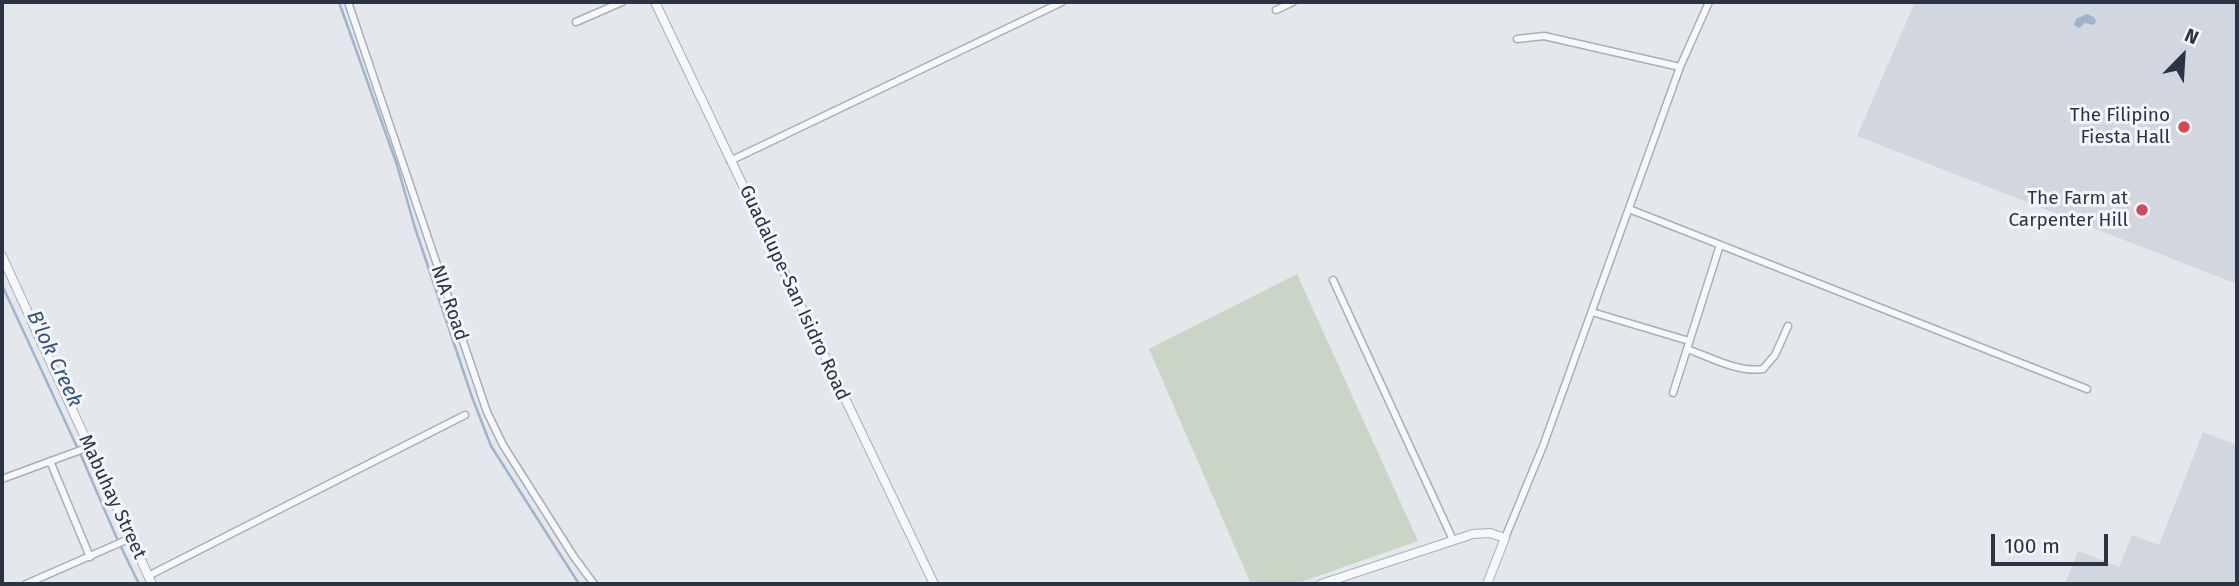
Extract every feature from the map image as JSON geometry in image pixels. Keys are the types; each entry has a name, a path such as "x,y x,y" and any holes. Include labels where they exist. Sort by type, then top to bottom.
{"street":[{"name":"NIA Road","path":"348,2 487,412 503,445 594,584"},
{"path":"576,22 622,2"},
{"name":"Guadalupe-San Isidro Road","path":"655,2 934,584"},
{"path":"730,161 1062,2"},
{"path":"1276,9 1293,2"},
{"path":"1487,584 1543,446 1680,67 1709,2"},
{"path":"1517,39 1544,36 1680,67"},
{"path":"1629,209 2087,388"},
{"path":"1672,393 1720,245"},
{"name":"Mabuhay Street","path":"2,257 150,580"},
{"path":"1333,280 1453,540"},
{"path":"1592,312 1689,341"},
{"path":"1687,349 1742,369 1763,369 1775,355 1788,326"},
{"path":"150,580 465,415"},
{"path":"2,479 89,447"},
{"path":"50,461 90,557"},
{"path":"1321,584 1453,540 1483,533 1505,538"},
{"path":"26,584 131,538"}],"shaded area":[{"name":"The Farm at Carpenter Hill","path":"1915,2 2237,2 2237,284 1857,136"},
{"path":"2203,432 2237,445 2237,584 2065,584 2078,551 2119,567 2132,535 2159,545"}],"green space":[{"path":"1297,274 1418,541 1295,584 1251,584 1149,349"}],"water":[{"path":"2087,14 2094,17 2094,25 2085,23 2079,28 2074,25 2076,19"}],"waterway":[{"path":"339,2 397,165 415,228 472,397 491,446 579,584"},
{"name":"B'lok Creek","path":"2,285 77,447"},
{"name":"B'lok Creek","path":"80,453 118,541"},
{"name":"B'lok Creek","path":"120,545 139,584"}],"place":[{"name":"The Filipino Fiesta Hall","path":"2184,127"},
{"name":"The Farm at Carpenter Hill","path":"2142,210"}]}
